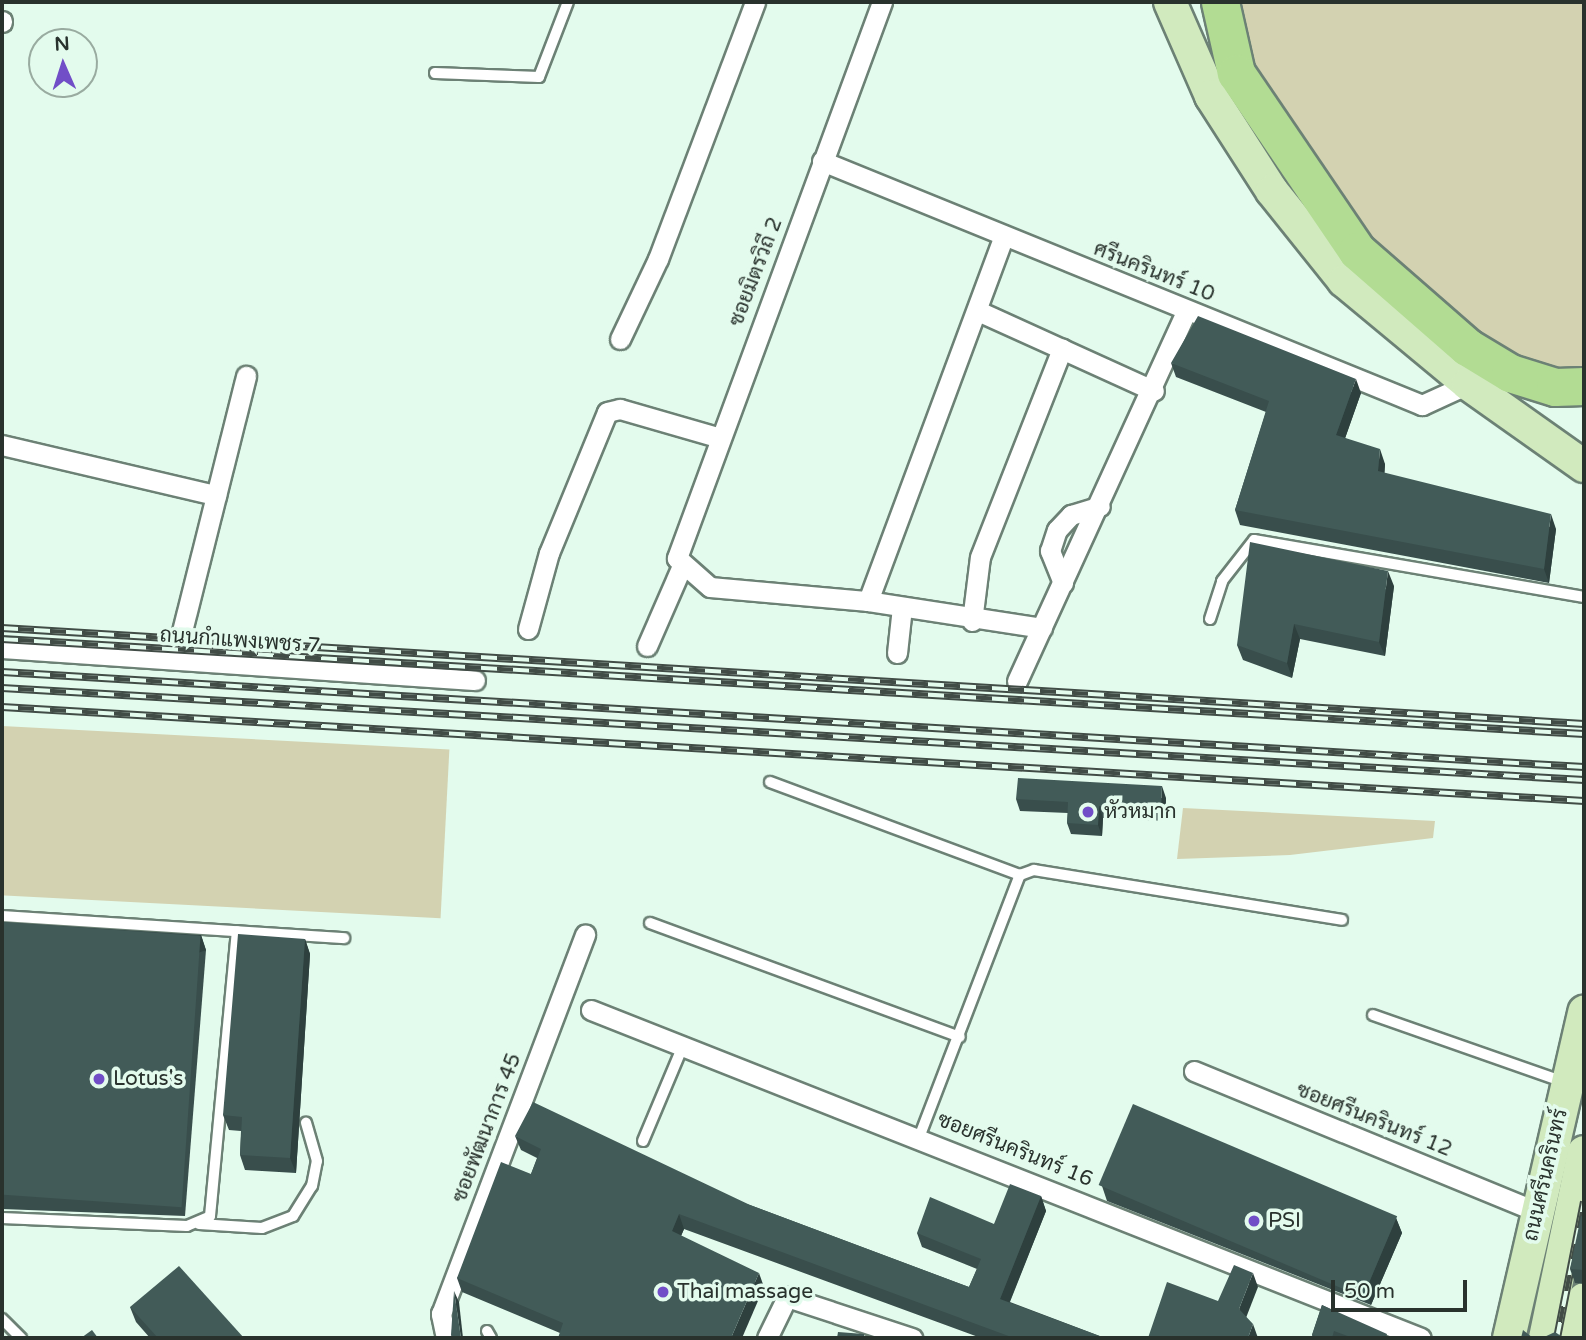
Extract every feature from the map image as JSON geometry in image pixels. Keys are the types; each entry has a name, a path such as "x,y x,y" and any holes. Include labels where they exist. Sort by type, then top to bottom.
{"highway":[{"path":"1220,8 1236,73 1260,116 1357,251 1467,346 1510,373 1555,387 1584,386"}],"main road":[{"path":"1170,2 1212,96 1272,191 1344,281 1468,384 1584,466"},
{"name":"ถนนศรีนครินทร์","path":"1509,1338 1584,1012"},
{"path":"1545,1338 1584,1152"},
{"path":"1576,1338 1584,1298"}],"street":[{"path":"620,339 658,259 755,2"},
{"name":"ซอยมิตรวิถี 2","path":"646,646 679,563 717,437 882,2"},
{"name":"ศรีนครินทร์ 10","path":"822,161 1422,405 1468,384"},
{"path":"868,601 978,311 1004,235"},
{"path":"1017,681 1154,391 1187,310"},
{"path":"978,311 1154,391"},
{"path":"972,621 980,557 1062,349"},
{"path":"175,659 246,376"},
{"path":"528,629 549,553 607,412 620,409 717,437"},
{"path":"2,445 216,495"},
{"path":"1063,583 1050,551 1057,530 1071,515 1100,506"},
{"path":"679,563 710,587 868,601 972,621 1042,628"},
{"path":"897,653 902,607"},
{"name":"ถนนกำแพงเพชร 7","path":"2,648 475,680"},
{"name":"ซอยพัฒนาการ 45","path":"446,1338 441,1314 585,934"},
{"name":"ซอยศรีนครินทร์ 16","path":"591,1010 920,1135 1421,1338"},
{"name":"ซอยศรีนครินทร์ 12","path":"1194,1071 1537,1212"},
{"path":"767,1338 787,1297 912,1338"}],"lane":[{"path":"435,73 539,77 568,2"},
{"path":"1210,619 1222,581 1254,540 1584,597"},
{"path":"770,782 1020,875 1034,870 1342,920"},
{"path":"920,1135 960,1037 1020,875"},
{"path":"2,916 344,938"},
{"path":"650,923 960,1037"},
{"path":"198,1224 215,1206 237,931"},
{"path":"1373,1015 1567,1083"},
{"path":"643,1141 682,1046"},
{"path":"2,1218 262,1228 293,1216 312,1186 317,1161 306,1123"},
{"path":"2,1319 21,1338"}],"green space":[{"path":"1220,2 1584,2 1584,386 1467,347 1260,116"},
{"path":"2,726 449,749 441,918 2,895"},
{"path":"1183,808 1435,821 1433,838 1290,855 1177,859"}],"building":[{"path":"1198,316 1356,379 1336,435 1380,449 1378,471 1551,514 1544,569 1235,510 1269,401 1171,363"},
{"path":"1250,542 1388,571 1379,642 1294,624 1287,663 1237,645"},
{"path":"1018,778 1162,786 1161,810 1099,806 1098,825 1067,823 1068,802 1016,799"},
{"name":"Lotus's","path":"2,922 201,936 182,1207 2,1195"},
{"path":"238,934 305,939 290,1158 240,1155 242,1117 223,1115"},
{"path":"533,1102 750,1205 969,1287 981,1259 917,1233 930,1197 994,1224 1010,1184 1041,1196 1000,1299 1105,1338 1014,1338 679,1214 672,1231 759,1273 731,1338 558,1338 563,1323 457,1278 501,1162 531,1174 541,1149 515,1136"},
{"name":"PSI","path":"1133,1104 1397,1216 1363,1297 1099,1185"},
{"path":"1581,1216 1584,1217 1584,1270 1570,1269"},
{"path":"1234,1265 1253,1273 1239,1309 1253,1324 1248,1338 1148,1338 1167,1282 1218,1301"},
{"path":"179,1266 244,1338 158,1338 130,1307"},
{"path":"454,1291 461,1338 452,1338 451,1335"},
{"path":"1322,1305 1387,1334 1386,1338 1353,1338 1334,1331 1332,1338 1312,1335"},
{"path":"92,1330 98,1338 81,1338"},
{"path":"1523,1330 1533,1338 1521,1338"},
{"path":"838,1332 864,1334 864,1338 837,1338"},
{"path":"1555,1332 1564,1338 1542,1338"}],"railway":[{"path":"2,628 1584,724"},
{"path":"2,639 1584,734"},
{"path":"2,672 1584,767"},
{"path":"2,688 1584,780"},
{"path":"2,707 1584,801"},
{"path":"1557,1338 1584,1202"}],"place":[{"name":"หัวหมาก","path":"1088,812"},
{"name":"Lotus's","path":"99,1079"},
{"name":"PSI","path":"1254,1221"},
{"name":"Thai massage","path":"663,1292"}]}
